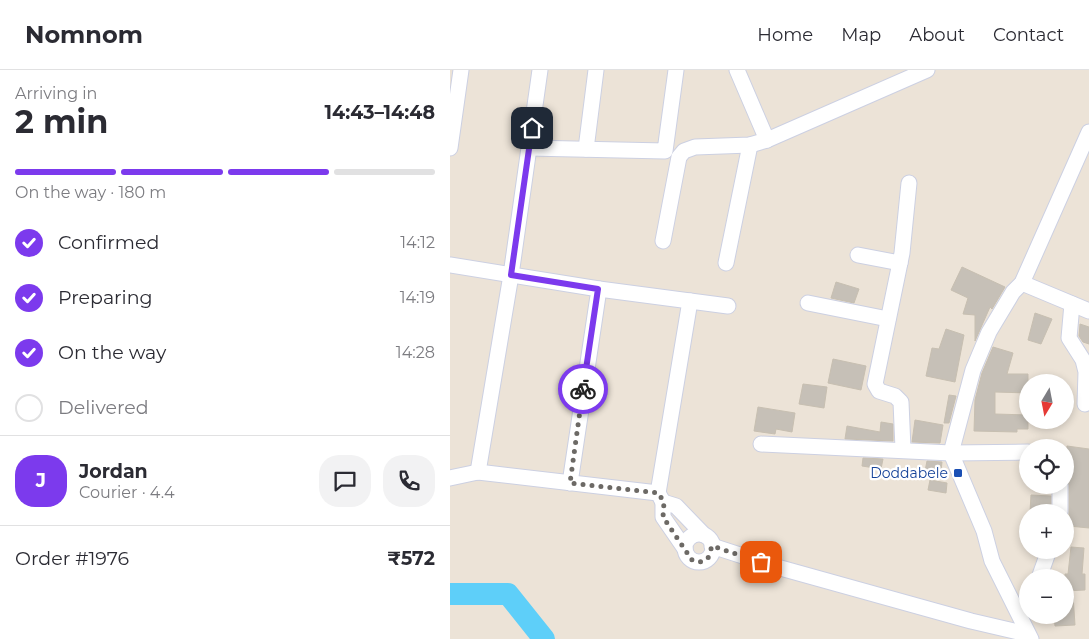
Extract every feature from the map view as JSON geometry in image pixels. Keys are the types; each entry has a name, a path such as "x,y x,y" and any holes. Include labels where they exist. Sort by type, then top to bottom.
{"street":[{"path":"450,148 461,70"},
{"path":"478,472 511,275 540,70"},
{"path":"586,149 596,70"},
{"path":"529,148 665,151 676,70"},
{"path":"663,241 680,154 696,147 750,145 767,140 927,70"},
{"path":"743,72 767,140"},
{"path":"1027,627 992,561 984,531 951,453 973,370 989,332 1013,292 1022,283 1089,132"},
{"path":"726,262 750,145"},
{"path":"903,449 901,402 895,396 879,391 875,384 900,263 909,183"},
{"path":"858,255 900,263"},
{"path":"450,265 598,289 728,306"},
{"path":"1022,283 1089,311"},
{"path":"570,483 598,289"},
{"path":"450,478 478,472 570,483 661,498 676,506 708,541 711,555 700,562 688,557 685,549 663,517 661,498 690,301"},
{"path":"808,303 888,318"},
{"path":"1072,304 1069,338 1083,360 1086,372 1085,404"},
{"path":"761,444 903,449 951,453 1019,452"},
{"path":"685,549 690,537 708,541 778,567 971,622 1027,627"}],"building":[{"path":"962,267 1005,287 992,309 990,307 975,341 975,315 963,314 968,298 951,290"},
{"path":"836,282 859,289 854,303 831,298"},
{"path":"1035,313 1052,319 1041,344 1028,340"},
{"path":"1080,324 1089,327 1089,344 1083,342 1079,336"},
{"path":"946,329 964,335 955,382 926,376 932,348 939,349"},
{"path":"993,347 1013,353 1007,374 1019,374 1019,393 995,392 995,414 1019,415 1019,429 1017,429 1017,432 974,431 975,400 982,373"},
{"path":"833,359 866,366 861,390 828,383"},
{"path":"803,384 827,387 824,408 799,404"},
{"path":"949,395 956,396 949,423 944,423"},
{"path":"758,407 795,413 792,432 776,429 775,434 754,431"},
{"path":"915,420 943,425 940,443 912,442"},
{"path":"881,422 893,424 893,441 845,439 847,426 880,432"},
{"path":"1074,447 1089,449 1089,528 1074,526 1074,504 1069,504 1069,494 1074,494"},
{"path":"863,458 883,459 881,469 862,466"},
{"path":"927,461 942,462 940,479 924,476"},
{"path":"930,480 947,483 946,493 928,490"},
{"path":"1031,495 1051,496 1051,504 1030,504"},
{"path":"1074,547 1084,548 1082,574 1085,574 1085,590 1074,591 1074,569 1069,569 1070,559 1074,559"},
{"path":"1074,610 1075,625 1055,626 1055,624 1074,624"}],"waterway":[{"path":"450,594 508,594 544,639"}],"way so far":[{"path":"583,389 570,483 658,493 664,502 663,517 685,549 688,557 692,560 700,562 708,558 711,555 712,546 761,562"}],"place":[{"name":"Doddabele","path":"958,473"}],"route":[{"path":"532,128 511,275 598,289 583,389"}]}
